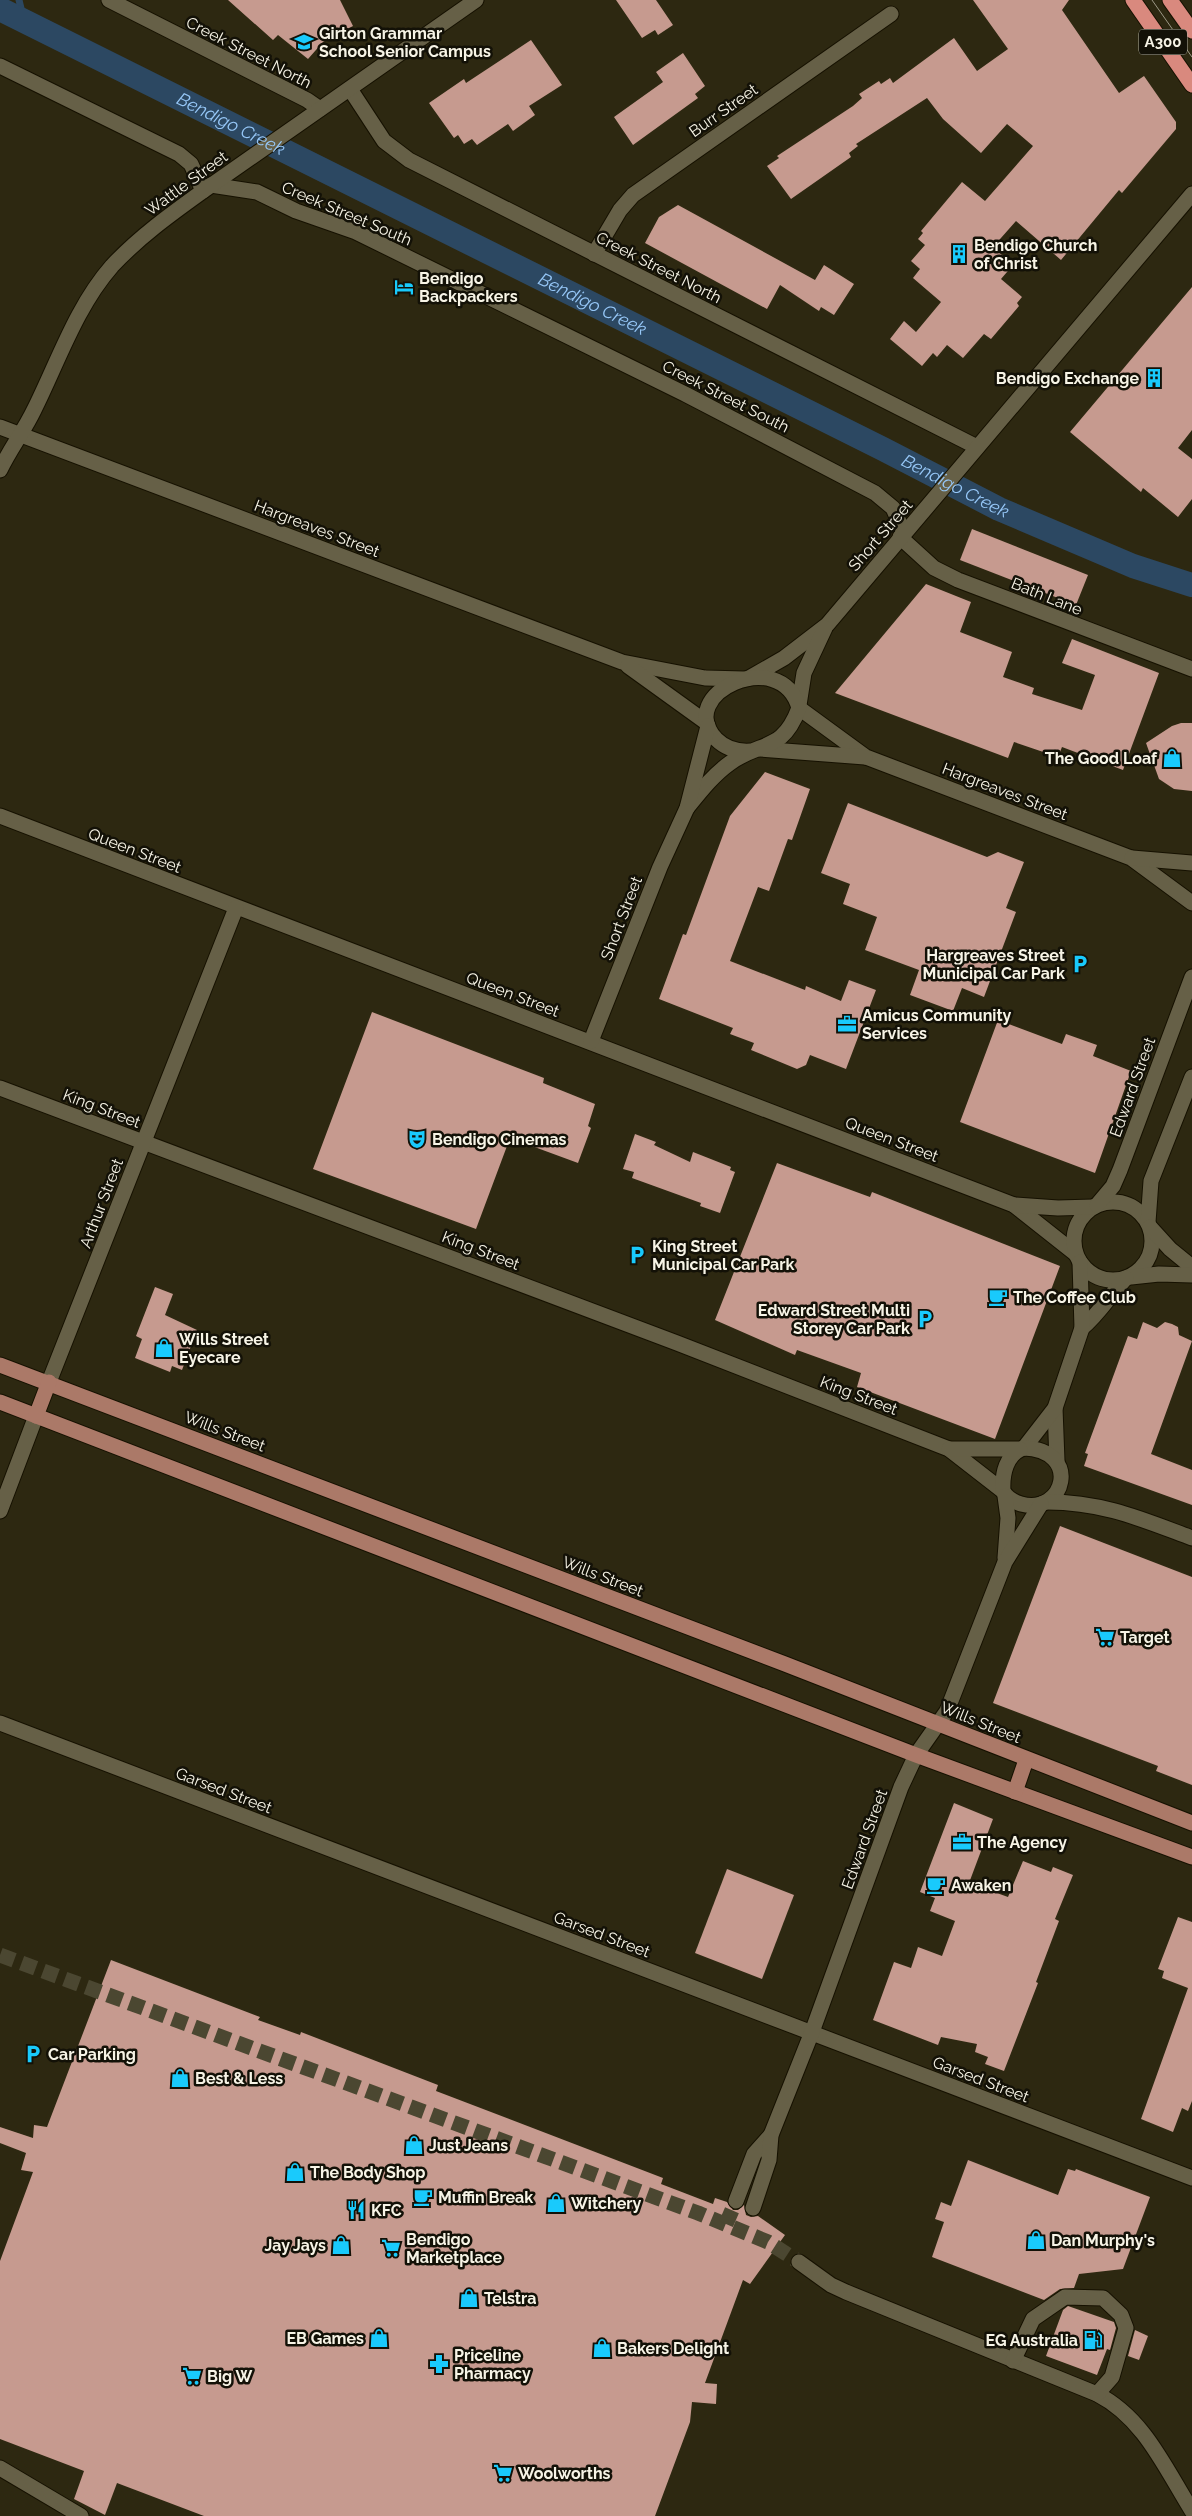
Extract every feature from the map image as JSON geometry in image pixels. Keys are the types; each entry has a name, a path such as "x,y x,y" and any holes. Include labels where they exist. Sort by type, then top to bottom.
{"highway":[{"name":"A300","path":"1133,0 1192,85"},
{"name":"A300","path":"1170,0 1192,31"}],"main road":[{"name":"Wills Street","path":"0,1365 49,1382 1192,1823"},
{"name":"Arthur Street","path":"36,1416 49,1382"},
{"path":"0,1402 916,1755 1192,1857"},
{"path":"1015,1792 1026,1760"}],"street":[{"name":"Creek Street North","path":"108,0 308,100 320,109"},
{"name":"Wattle Street","path":"0,470 33,412 77,319 100,281 136,243 163,219 476,0"},
{"name":"Burr Street","path":"594,254 620,210 633,194 891,14"},
{"path":"0,66 179,154 191,164 207,188"},
{"name":"Creek Street North","path":"350,89 384,141 400,155 977,447"},
{"name":"Creek Street South","path":"207,188 257,192 296,211 356,232 676,390 875,493 893,508 902,535"},
{"name":"Short Street","path":"747,678 784,658 827,625 1192,194"},
{"name":"Hargreaves Street","path":"0,427 622,662 705,678 747,678"},
{"name":"Bath Lane","path":"902,535 934,568 958,580 1192,669"},
{"name":"Short Street","path":"799,706 806,668 827,625"},
{"name":"Hargreaves Street","path":"622,662 708,724"},
{"path":"747,678 766,678 779,684 790,692 799,706 791,725 780,739 755,750 737,751 724,745 714,737 708,724 709,706 716,694 729,685 747,678"},
{"name":"Hargreaves Street","path":"799,706 866,757 1131,858 1192,903"},
{"name":"Short Street","path":"591,1041 660,868 687,808 708,724"},
{"name":"Hargreaves Street","path":"755,750 866,757"},
{"name":"Short Street","path":"687,808 728,764 755,750"},
{"name":"Queen Street","path":"0,816 236,908 591,1041 1014,1205 1058,1208 1095,1206"},
{"name":"Hargreaves Street","path":"1131,858 1192,863"},
{"name":"Arthur Street","path":"49,1382 236,908"},
{"name":"Edward Street","path":"1095,1206 1113,1186 1120,1170 1192,977"},
{"path":"1082,1328 1096,1316 1110,1296 1128,1278 1139,1271 1149,1256 1152,1238 1149,1224 1151,1181 1192,1077"},
{"name":"King Street","path":"0,1088 659,1336 949,1448 1004,1493"},
{"path":"1192,1267 1170,1249 1140,1213 1125,1204 1108,1202 1095,1206 1083,1216 1076,1228 1074,1241 1078,1258 1082,1328 1055,1408 1022,1449 1008,1462 1002,1480 1004,1493 1023,1504 1074,1503 1115,1509 1192,1538"},
{"name":"Queen Street","path":"1014,1205 1078,1258"},
{"path":"1078,1258 1089,1272 1100,1278 1113,1280 1159,1274 1192,1275"},
{"path":"1044,1503 1059,1488 1061,1478 1057,1461 1055,1408"},
{"name":"Arthur Street","path":"0,1511 36,1416"},
{"name":"King Street","path":"949,1448 1022,1449"},
{"path":"1022,1449 1044,1450 1057,1461"},
{"name":"Edward Street","path":"1004,1493 1008,1518 1005,1562"},
{"name":"Edward Street","path":"771,2135 812,2032 901,1787 916,1755 939,1724 952,1698 1005,1562 1044,1503"},
{"name":"Garsed Street","path":"0,1723 1192,2178"},
{"path":"736,2201 754,2154 771,2135"},
{"path":"753,2208 770,2160 771,2135"},
{"path":"799,2262 831,2285 1097,2394 1118,2406 1137,2424 1192,2511"},
{"path":"1013,2361 1033,2319 1065,2297 1102,2298 1121,2314 1126,2328 1112,2377 1097,2394"},
{"path":"0,2468 81,2516"}],"building":[{"name":"Girton Grammar School Senior Campus","path":"228,0 340,0 353,26 323,42 308,59 278,35 273,40"},
{"path":"616,0 656,0 673,25 658,35 655,30 642,38"},
{"path":"973,0 1069,0 1062,10 1119,93 1144,76 1176,122 1176,129 1122,193 1119,190 1061,260 1016,221 993,247 1013,265 1001,279 1022,297 1017,303 1019,306 991,339 984,334 963,358 947,345 937,357 933,353 922,366 890,339 904,321 916,332 941,302 913,278 920,269 911,261 925,245 918,239 923,233 921,231 962,182 985,201 1033,146 1007,124 981,153 943,119 927,98 856,144 858,146 849,153 851,157 791,199 767,166 779,158 777,156 853,106 862,98 859,94 879,81 881,84 890,78 893,83 954,38 977,71 1008,49"},
{"path":"531,40 562,85 529,106 535,115 513,131 508,124 477,145 472,139 464,144 458,135 454,138 429,103 464,79 466,83"},
{"path":"683,53 705,86 695,94 698,98 633,145 614,117 663,82 656,72"},
{"path":"678,205 815,280 824,265 854,284 834,315 821,307 819,311 780,285 767,309 645,243 659,217"},
{"name":"Bendigo Exchange","path":"1192,287 1192,430 1178,448 1192,459 1192,499 1178,517 1143,488 1141,492 1070,432"},
{"path":"972,529 1088,575 1076,605 960,560"},
{"path":"926,584 971,602 960,632 1012,652 1003,677 1034,688 1032,694 1082,710 1095,675 1062,663 1072,639 1159,673 1123,770 1062,747 1058,757 1014,742 1008,758 835,693"},
{"name":"The Good Loaf","path":"1181,723 1192,723 1192,791 1174,789 1159,779 1146,743 1172,726"},
{"path":"765,772 810,789 792,840 788,839 769,891 758,887 730,961 805,990 806,986 841,1001 849,980 876,990 846,1069 810,1055 806,1065 797,1069 751,1050 754,1043 730,1034 733,1028 659,999 683,934 686,935 730,816"},
{"path":"848,803 987,857 998,852 1024,862 1006,908 1016,912 984,997 962,988 953,1011 910,995 919,970 865,950 877,917 843,904 850,884 821,873"},
{"name":"Bendigo Cinemas","path":"372,1012 544,1078 543,1083 595,1104 588,1126 591,1128 578,1163 510,1138 476,1229 313,1169"},
{"path":"998,1020 1062,1044 1066,1034 1097,1045 1093,1056 1131,1071 1095,1173 960,1122"},
{"path":"635,1134 656,1142 654,1145 690,1162 693,1152 731,1167 730,1170 735,1172 720,1213 700,1206 701,1203 632,1178 634,1172 623,1169"},
{"name":"Edward Street Multi Storey Car Park","path":"777,1163 870,1197 872,1192 1060,1266 995,1439 857,1387 861,1373 797,1350 795,1355 715,1320"},
{"name":"Wills Street Eyecare","path":"155,1287 173,1294 165,1315 197,1330 182,1370 172,1366 170,1372 135,1358 142,1339 136,1336"},
{"path":"1143,1322 1157,1328 1165,1322 1172,1324 1178,1327 1179,1335 1192,1341 1151,1454 1192,1470 1192,1505 1084,1466 1088,1454 1085,1453 1128,1336 1137,1339"},
{"name":"Target","path":"1060,1526 1192,1577 1192,1785 1156,1771 1158,1766 993,1703"},
{"path":"954,1803 993,1819 969,1883 1008,1897 1023,1861 1051,1872 1053,1867 1073,1875 1055,1919 1059,1921 1036,1982 1038,1983 1004,2071 985,2064 988,2057 975,2052 977,2044 941,2037 938,2045 873,2020 894,1962 911,1968 918,1947 942,1956 955,1921 930,1911 935,1898 920,1892"},
{"path":"727,1869 794,1895 762,1979 695,1953"},
{"path":"1178,1917 1192,1922 1192,2101 1188,2111 1182,2108 1173,2132 1141,2119 1188,1988 1162,1978 1164,1971 1158,1969"},
{"name":"Bendigo Marketplace","path":"111,1960 260,2017 258,2020 300,2035 301,2032 438,2085 436,2091 663,2178 661,2184 713,2204 715,2198 727,2202 733,2210 738,2210 744,2205 746,2215 751,2217 758,2216 785,2235 750,2284 743,2280 705,2383 717,2384 716,2404 692,2402 690,2422 655,2516 204,2516 117,2483 105,2515 74,2499 84,2471 0,2439 0,2261 33,2172 21,2170 26,2153 0,2143 0,2127 33,2138 34,2125 47,2127"},
{"name":"Dan Murphy's","path":"968,2160 1058,2195 1068,2169 1075,2171 1076,2169 1150,2197 1123,2269 1079,2274 1074,2288 1060,2289 1044,2300 932,2257 944,2222 935,2219 941,2202 951,2206"},
{"name":"EG Australia","path":"1068,2306 1114,2322 1116,2328 1110,2350 1107,2349 1097,2375 1046,2356 1063,2310"},
{"path":"1135,2330 1148,2336 1139,2360 1128,2356"}],"waterway":[{"path":"19,0 24,21"},
{"name":"Bendigo Creek","path":"0,9 883,449 999,509 1133,566 1192,585"}],"tunnel":[{"path":"0,1955 698,2213 768,2242 799,2262"},
{"path":"726,2224 736,2201"}],"tram line":[{"path":"1152,0 1192,57"}],"place":[{"name":"Girton Grammar School Senior Campus","path":"304,42"},
{"name":"Bendigo Church of Christ","path":"959,254"},
{"name":"Bendigo Backpackers","path":"404,287"},
{"name":"Bendigo Exchange","path":"1154,378"},
{"name":"The Good Loaf","path":"1172,758"},
{"name":"Hargreaves Street Municipal Car Park","path":"1080,964"},
{"name":"Amicus Community Services","path":"847,1024"},
{"name":"Bendigo Cinemas","path":"417,1139"},
{"name":"King Street Municipal Car Park","path":"637,1255"},
{"name":"The Coffee Club","path":"998,1297"},
{"name":"Edward Street Multi Storey Car Park","path":"925,1319"},
{"name":"Wills Street Eyecare","path":"164,1348"},
{"name":"Target","path":"1105,1637"},
{"name":"The Agency","path":"962,1842"},
{"name":"Awaken","path":"936,1885"},
{"name":"Car Parking","path":"33,2054"},
{"name":"Best & Less","path":"180,2078"},
{"name":"Just Jeans","path":"414,2145"},
{"name":"The Body Shop","path":"295,2172"},
{"name":"Muffin Break","path":"423,2197"},
{"name":"Witchery","path":"556,2203"},
{"name":"KFC","path":"356,2210"},
{"name":"Dan Murphy's","path":"1036,2240"},
{"name":"Jay Jays","path":"341,2245"},
{"name":"Bendigo Marketplace","path":"391,2248"},
{"name":"Telstra","path":"469,2298"},
{"name":"EB Games","path":"379,2338"},
{"name":"EG Australia","path":"1093,2340"},
{"name":"Bakers Delight","path":"602,2348"},
{"name":"Priceline Pharmacy","path":"439,2364"},
{"name":"Big W","path":"192,2376"},
{"name":"Woolworths","path":"503,2473"}]}
